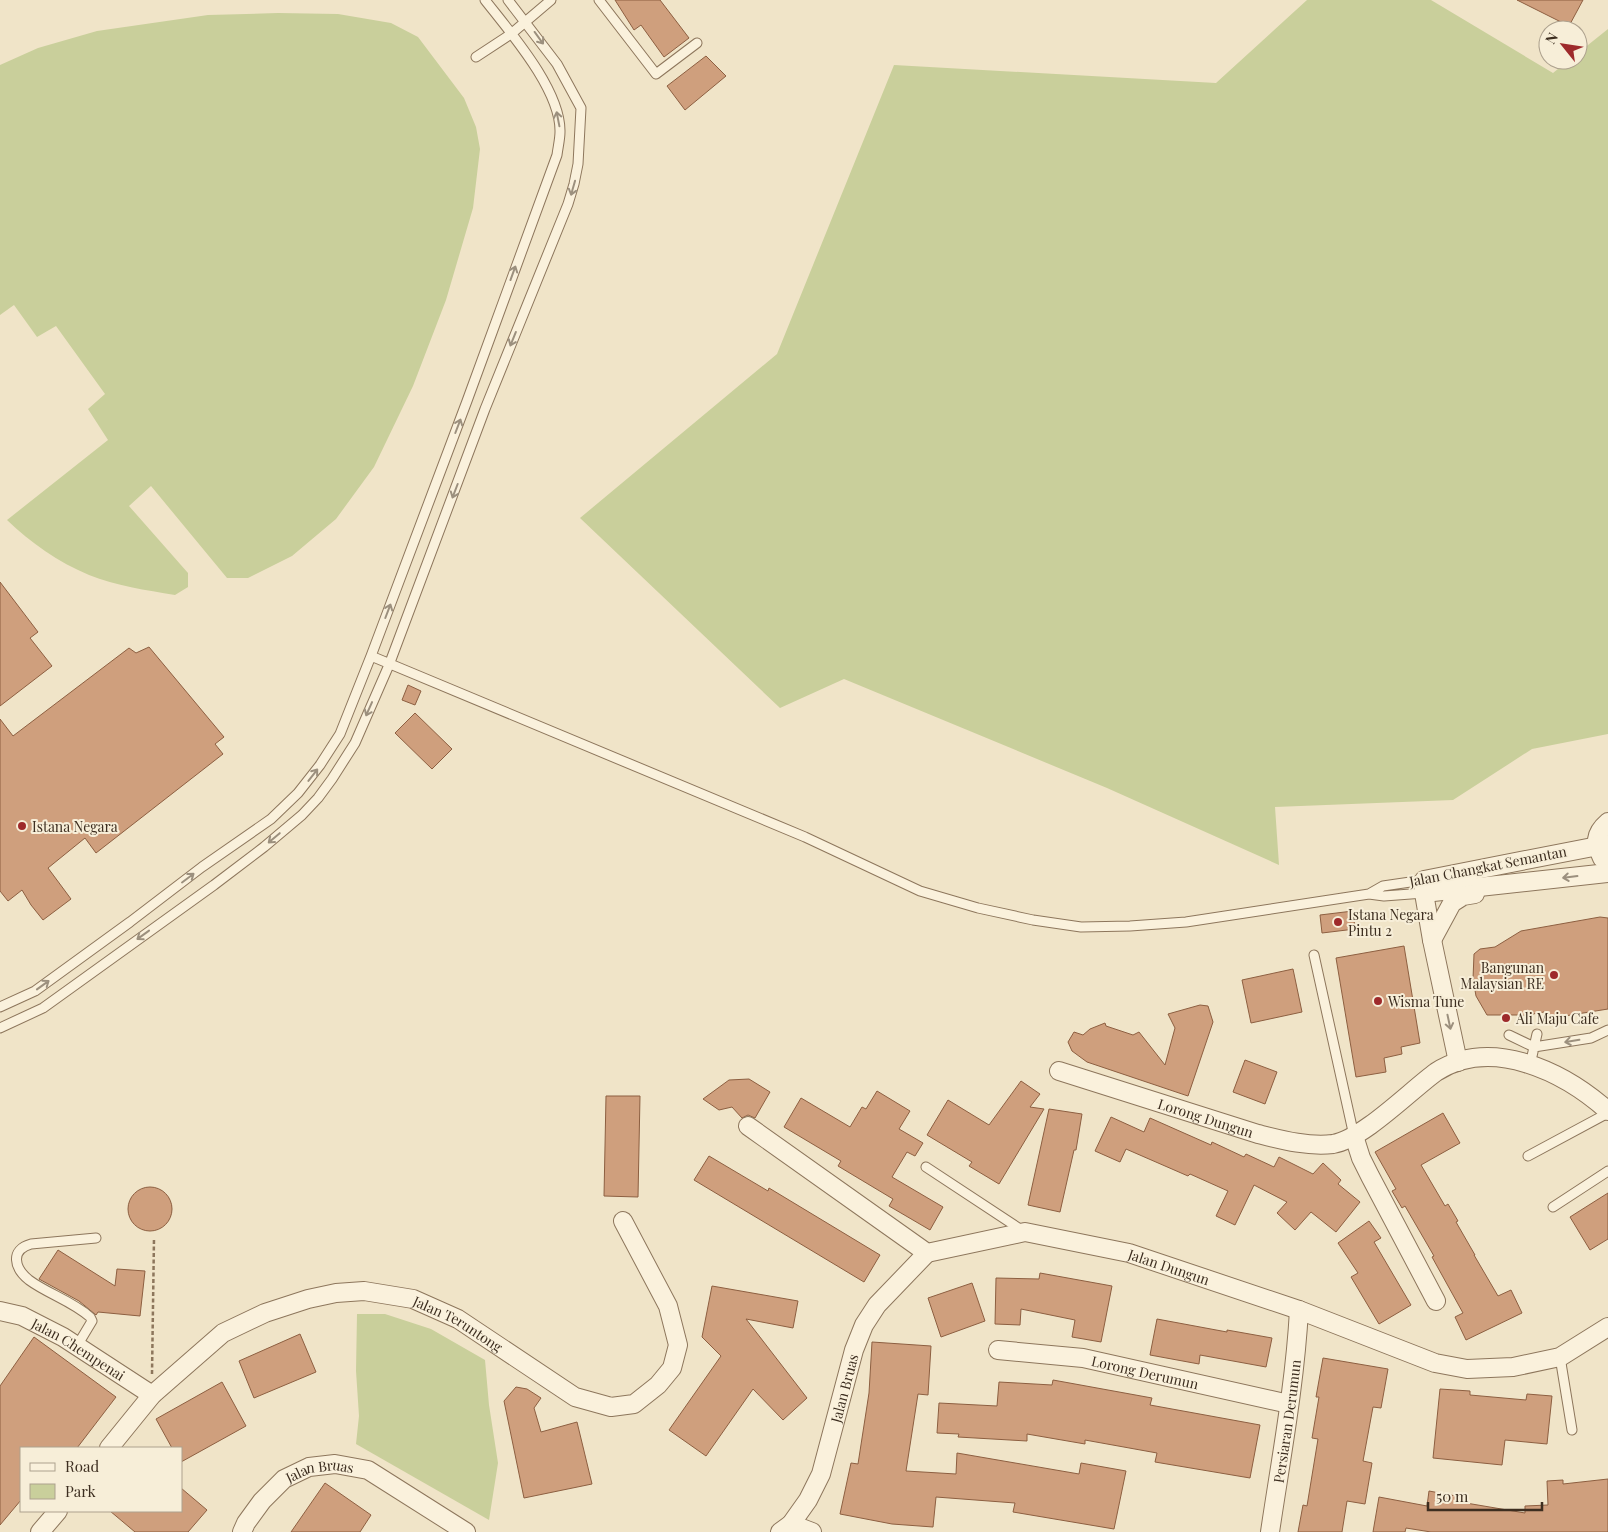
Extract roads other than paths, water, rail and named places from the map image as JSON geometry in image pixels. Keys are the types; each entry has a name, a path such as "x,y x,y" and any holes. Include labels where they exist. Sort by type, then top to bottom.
{"street":[{"path":"1608,822 1599,831 1602,844 1602,858 1608,859"},
{"name":"Jalan Changkat Semantan","path":"1424,886 1602,844"},
{"name":"Jalan Changkat Semantan","path":"1424,886 1533,882 1608,873"},
{"name":"Jalan Changkat Semantan","path":"1432,940 1452,904 1462,896 1519,888 1533,882"},
{"path":"1424,886 1432,940 1458,1062"},
{"name":"Lorong Dungun","path":"1059,1071 1286,1141 1315,1144 1334,1144 1354,1136 1445,1066 1472,1058 1488,1056 1530,1065 1573,1085 1592,1096 1608,1112"},
{"path":"748,1126 927,1253"},
{"path":"1354,1136 1361,1158 1436,1301"},
{"name":"Jalan Teruntong","path":"110,1447 152,1395 223,1332 265,1313 308,1299 336,1293 364,1291 413,1299 458,1319 575,1398 611,1407 634,1404 658,1385 672,1368 678,1345 668,1306 623,1221"},
{"name":"Jalan Dungun","path":"927,1253 1025,1232 1129,1254 1299,1310 1435,1363 1467,1369 1504,1368 1560,1357 1608,1327"},
{"name":"Jalan Bruas","path":"785,1528 808,1500 821,1474 854,1350 864,1325 877,1305 927,1253"},
{"name":"Persiaran Derumun","path":"1270,1532 1289,1404 1299,1310"},
{"name":"Jalan Chempenai","path":"0,1311 22,1316 76,1346 152,1395"},
{"name":"Lorong Derumun","path":"998,1350 1083,1358 1289,1404"},
{"name":"Jalan Bruas","path":"242,1532 246,1523 262,1501 284,1479 309,1467 335,1464 368,1470 466,1532"},
{"path":"40,1532 57,1512"},
{"path":"785,1528 812,1532"}],"lane":[{"path":"0,1007 35,991 202,867 271,820 298,793 320,765 340,734 470,392 557,155 561,131 555,102 535,67 485,0"},
{"path":"0,1028 43,1008 264,848 302,815 318,798 355,743 389,665 485,409 568,204 574,184 578,164 581,108 557,64 526,21 508,0"},
{"path":"476,57 511,34 551,0"},
{"path":"599,0 656,74 697,43"},
{"name":"Jalan Changkat Semantan","path":"371,656 805,837 920,891 978,908 1033,920 1081,927 1130,926 1186,922 1369,894 1384,896 1424,886"},
{"name":"Jalan Changkat Semantan","path":"1369,894 1383,886 1424,886"},
{"path":"1314,955 1354,1136"},
{"path":"1510,1034 1534,1047 1591,1038 1608,1030"},
{"path":"1530,1065 1537,1034"},
{"path":"1528,1156 1608,1112"},
{"path":"926,1167 1025,1232"},
{"path":"1553,1207 1608,1171"},
{"path":"76,1346 92,1321 90,1317 24,1275 16,1260 17,1252 31,1244 96,1238"},
{"path":"1560,1357 1572,1430"}],"place":[{"name":"Istana Negara","path":"22,826"},
{"name":"Istana Negara Pintu 2","path":"1338,922"},
{"name":"Bangunan Malaysian RE","path":"1554,975"},
{"name":"Wisma Tune","path":"1378,1001"},
{"name":"Ali Maju Cafe","path":"1506,1018"}]}
